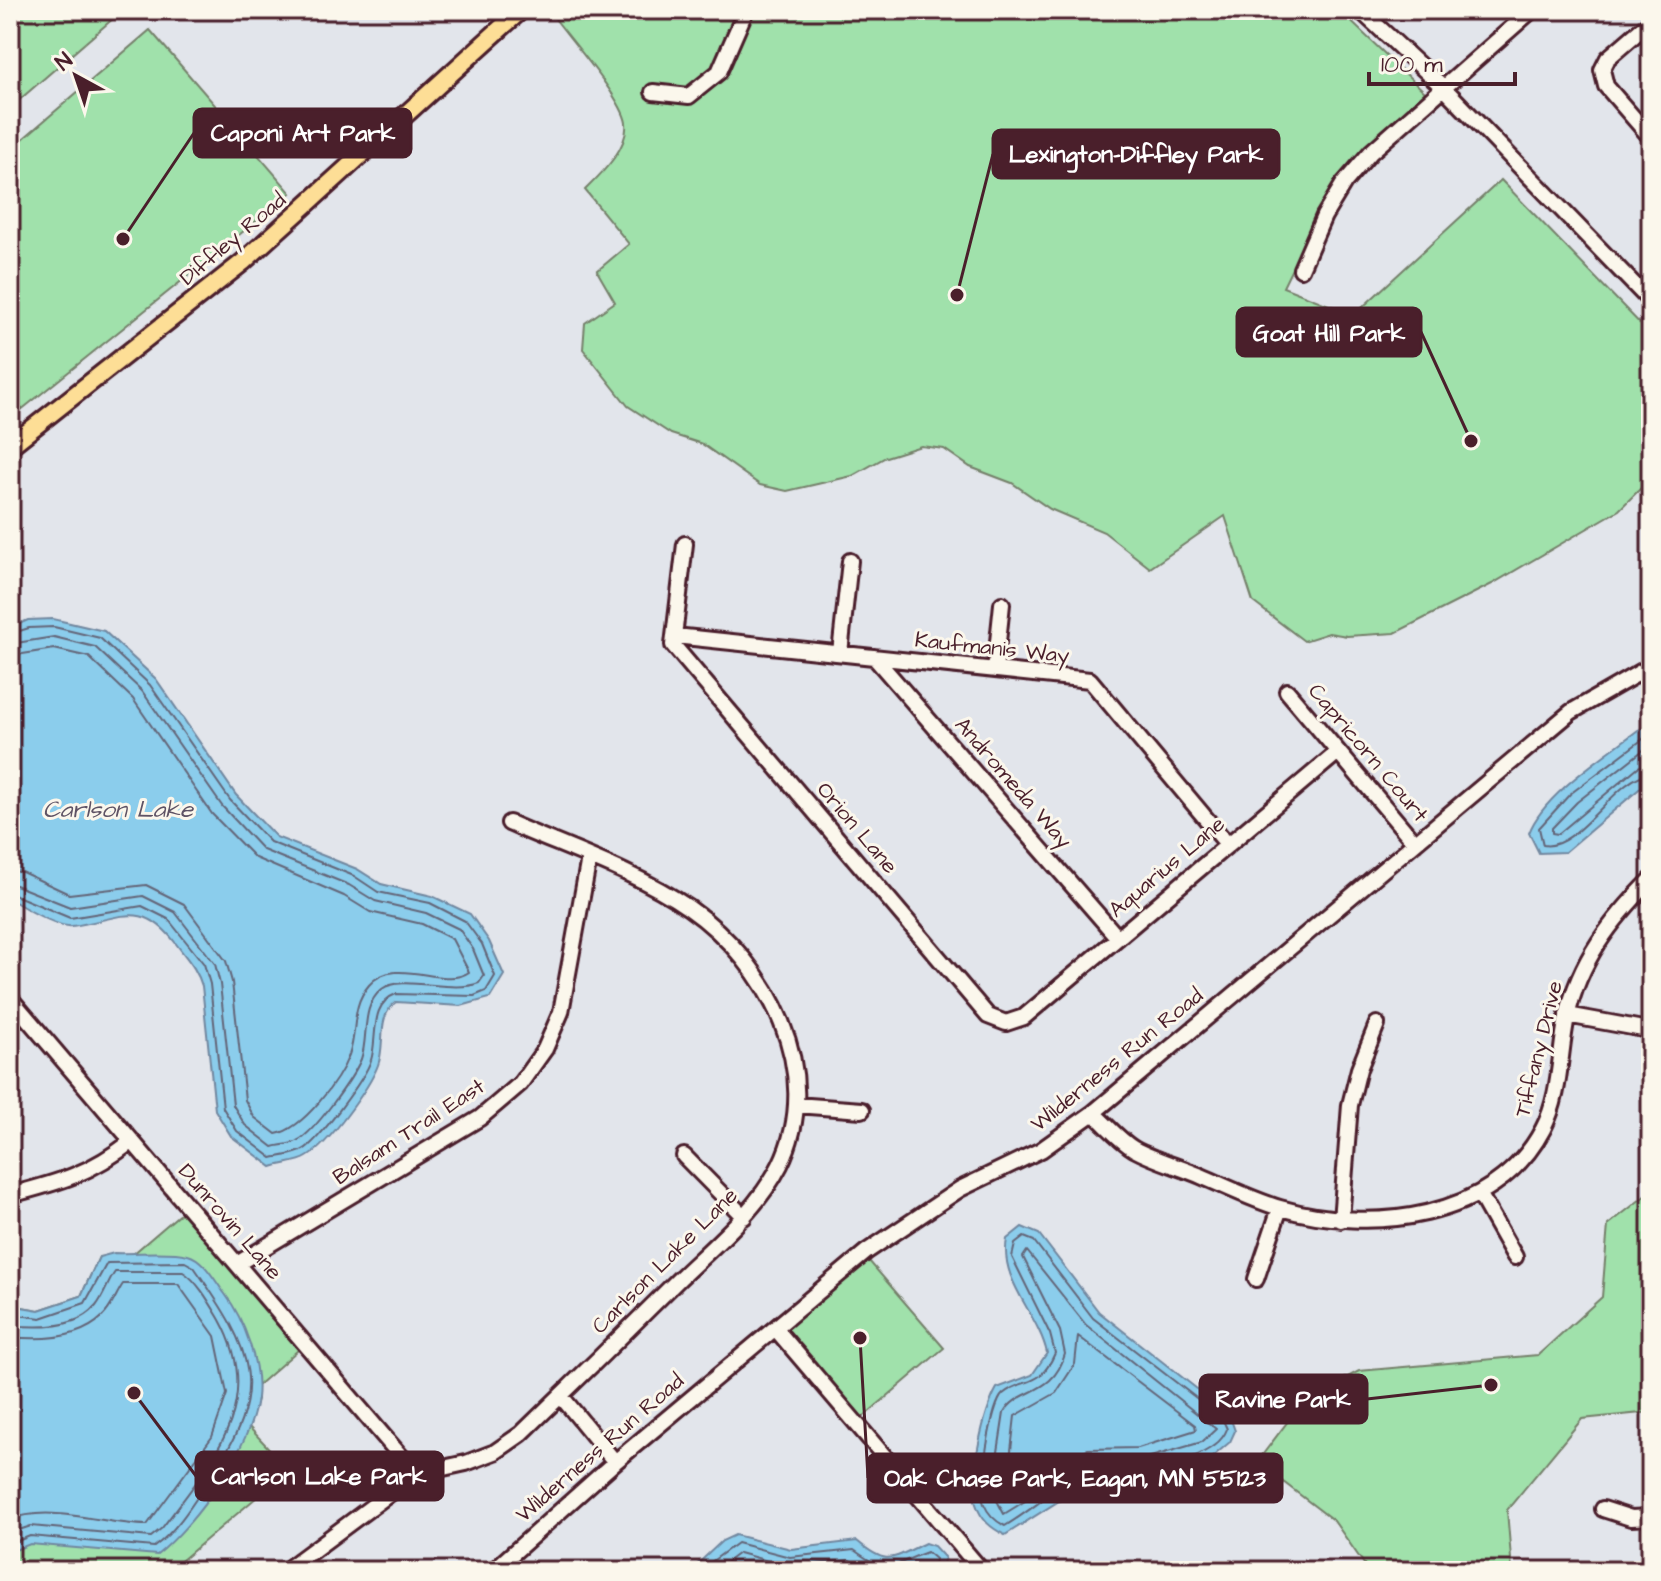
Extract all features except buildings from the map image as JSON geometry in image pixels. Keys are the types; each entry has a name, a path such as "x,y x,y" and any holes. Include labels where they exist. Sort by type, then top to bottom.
{"main road":[{"name":"Diffley Road","path":"10,446 243,262 521,10"},
{"name":"Diffley Road","path":"472,52 529,10"}],"street":[{"path":"653,92 689,96 719,72 746,10"},
{"path":"1360,10 1443,87 1651,302"},
{"path":"1301,269 1324,216 1344,183 1371,152 1532,10"},
{"path":"1651,21 1608,58 1602,70 1606,86 1651,138"},
{"path":"675,636 685,544"},
{"path":"840,653 850,561"},
{"path":"995,670 1002,604"},
{"name":"Kaufmanis Way","path":"675,636 1090,680 1228,845"},
{"name":"Orion Lane","path":"675,636 673,645 988,1016 1006,1023 1024,1017"},
{"name":"Andromeda Way","path":"874,657 1118,938"},
{"name":"Wilderness Run Road","path":"493,1571 615,1462 907,1221 960,1189 1041,1150 1093,1113 1571,712 1651,666"},
{"name":"Capricorn Court","path":"1287,691 1415,843"},
{"name":"Aquarius Lane","path":"1024,1017 1338,752"},
{"name":"Carlson Lake Lane","path":"285,1571 416,1474 466,1463 495,1452 521,1434 744,1217 780,1164 791,1135 796,1105 795,1066 788,1035 774,1004 755,976 717,932 690,909 589,858 509,823"},
{"name":"Balsam Trail East","path":"237,1264 480,1118 520,1084 545,1049 561,1012 589,858"},
{"name":"Tiffany Drive","path":"1093,1113 1133,1148 1280,1208 1341,1220 1378,1220 1434,1212 1480,1195 1516,1168 1543,1129 1555,1094 1567,1015 1586,959 1621,910 1651,880"},
{"name":"Dunrovin Lane","path":"10,998 416,1474"},
{"path":"1567,1015 1643,1029"},
{"path":"1341,1220 1350,1105 1377,1024"},
{"path":"796,1105 862,1110"},
{"path":"10,1195 74,1179 104,1163 132,1141"},
{"path":"684,1156 744,1217"},
{"path":"1480,1195 1515,1257"},
{"path":"1256,1279 1280,1208"},
{"path":"775,1328 982,1571"},
{"path":"561,1396 615,1462"},
{"path":"1603,1509 1631,1518 1651,1517"},
{"path":"1159,1571 1177,1571"}],"green space":[{"path":"10,10 123,10 10,108"},
{"path":"560,10 1339,10 1427,94 1322,207 1283,287 1354,315 1501,180 1651,335 1651,478 1619,510 1492,584 1395,633 1347,636 1329,633 1304,641 1253,602 1225,516 1150,568 1104,532 1050,509 1012,483 970,467 944,449 921,446 886,457 852,476 787,491 760,485 702,444 671,434 628,406 583,349 585,323 615,302 597,271 629,244 585,190 619,151 626,123 606,84 553,16"},
{"path":"150,30 291,193 10,419 10,150"},
{"path":"1651,1191 1651,1412 1582,1419 1507,1510 1512,1571 1369,1571 1334,1521 1257,1462 1304,1400 1359,1371 1538,1355 1602,1297 1608,1225"},
{"path":"188,1207 305,1344 257,1386 257,1399 248,1426 289,1470 169,1571 10,1571 10,1305 39,1310 81,1296 99,1257 133,1254"},
{"path":"863,1254 944,1348 856,1423 775,1328"}],"water":[{"name":"Carlson Lake","path":"53,619 104,631 156,679 236,795 276,837 357,869 381,884 432,896 470,914 489,941 504,975 490,998 461,1006 396,1002 386,1015 378,1065 366,1087 337,1128 316,1151 303,1159 272,1167 231,1136 215,1110 202,986 192,965 165,930 142,916 130,915 66,926 10,899 10,628 28,620"},
{"path":"1651,724 1651,779 1565,852 1539,853 1529,833 1547,804 1593,764 1638,730"},
{"path":"1022,1227 1039,1234 1099,1312 1229,1414 1235,1431 1230,1442 1211,1458 1142,1478 1097,1477 1005,1535 981,1515 976,1504 974,1478 983,1428 997,1388 1032,1375 1047,1353 1036,1324 1014,1283 1006,1254 1007,1239"},
{"path":"114,1253 188,1255 209,1271 232,1304 250,1343 258,1385 253,1418 219,1484 188,1525 157,1555 30,1544 10,1552 10,1305 39,1310 81,1296 99,1257"},
{"path":"735,1535 791,1549 857,1541 876,1555 890,1558 925,1543 934,1546 945,1558 940,1571 690,1571 722,1541"}],"place":[{"name":"Caponi Art Park","path":"123,239"},
{"name":"Lexington-Diffley Park","path":"957,295"},
{"name":"Goat Hill Park","path":"1471,441"},
{"name":"Oak Chase Park, Eagan, MN 55123","path":"860,1338"},
{"name":"Ravine Park","path":"1491,1385"},
{"name":"Carlson Lake Park","path":"134,1393"}]}
